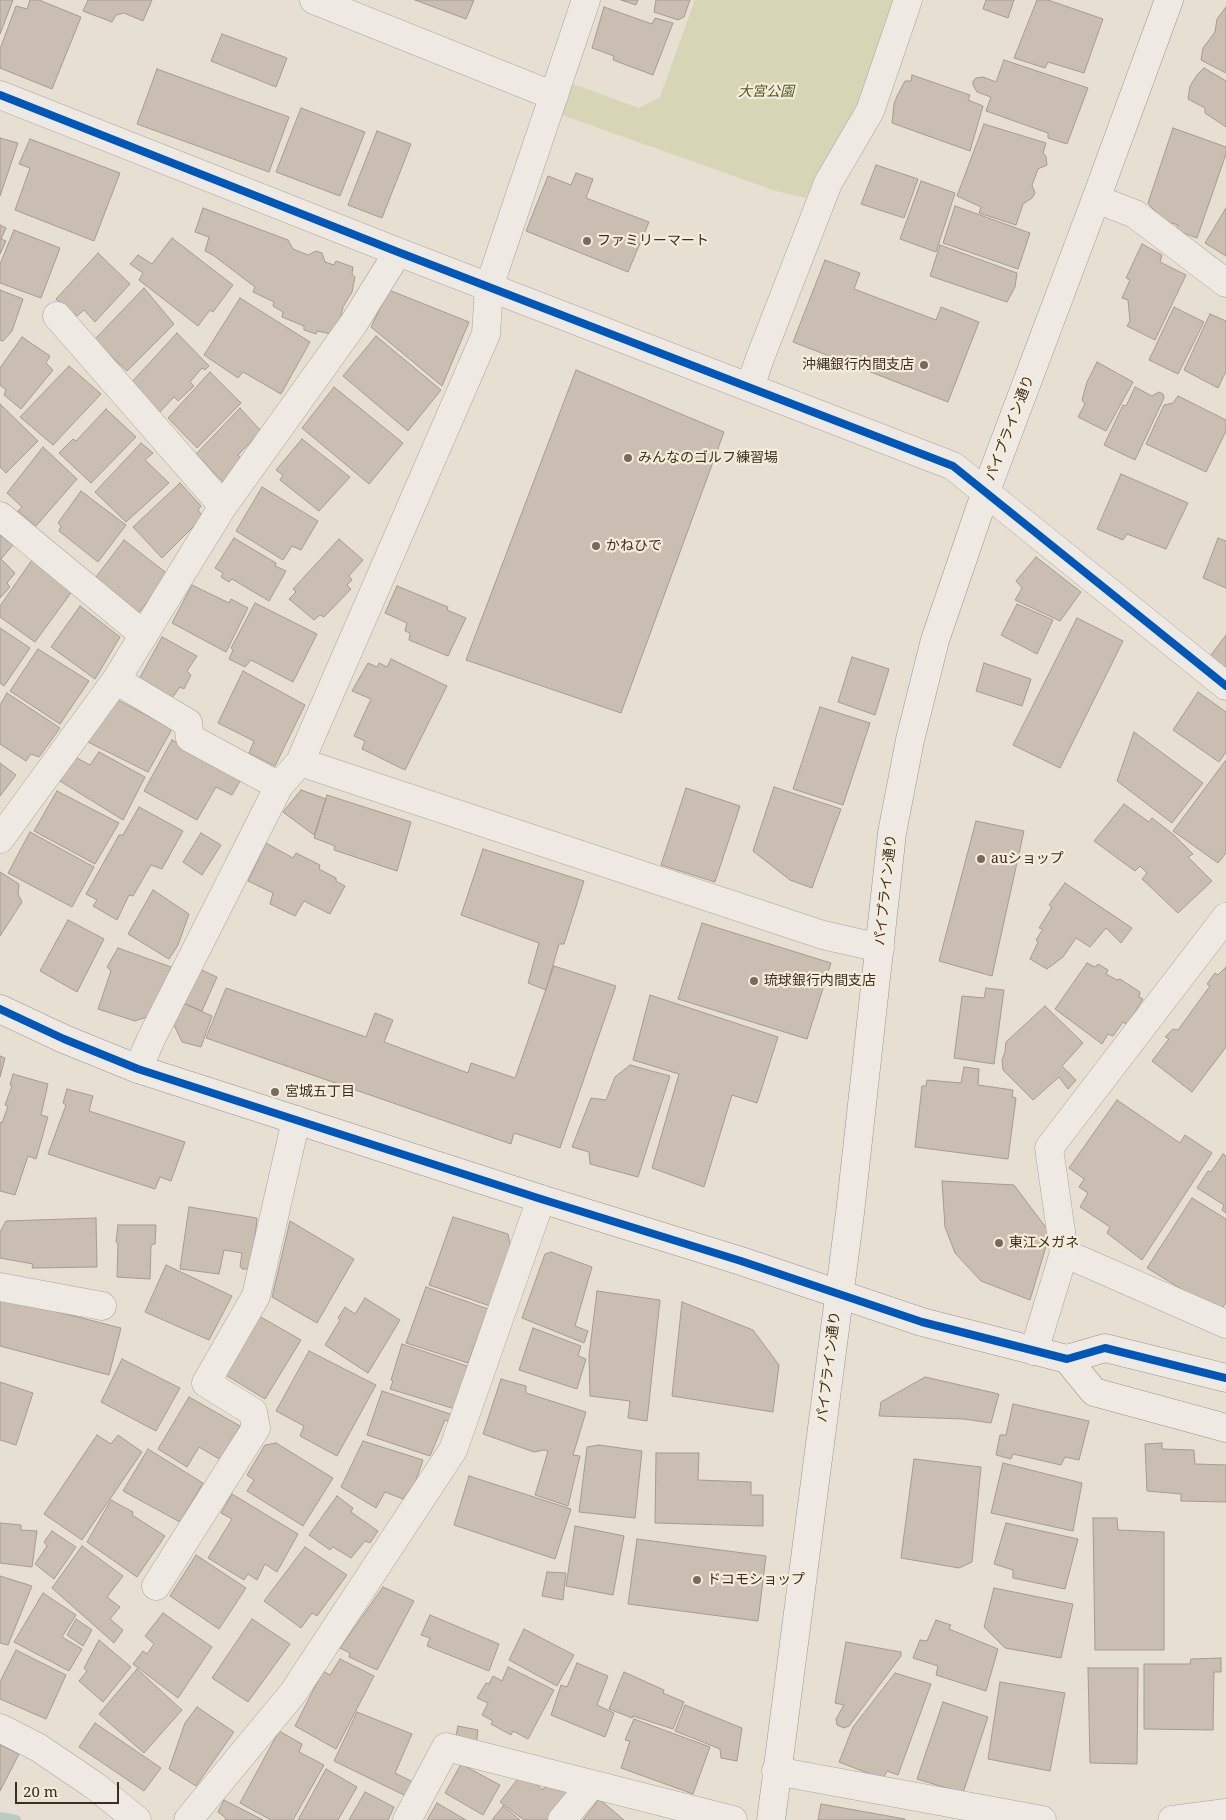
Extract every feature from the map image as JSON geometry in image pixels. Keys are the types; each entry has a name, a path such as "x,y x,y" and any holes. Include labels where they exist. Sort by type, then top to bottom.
{"street":[{"path":"314,0 554,96"},
{"path":"138,1069 151,1039 279,786 300,762 486,334 489,287 586,0"},
{"path":"750,387 828,183 870,111 908,0"},
{"name":"パイプライン通り","path":"771,1820 839,1294 892,833 910,740 935,640 986,491 1169,0"},
{"path":"0,95 398,252 953,466 1226,686"},
{"path":"1096,199 1135,214 1226,283"},
{"path":"0,839 116,680 223,506 354,323 398,252"},
{"path":"57,316 223,506"},
{"path":"0,516 144,635"},
{"path":"116,680 188,723 190,738 279,786"},
{"path":"300,762 823,934 880,948"},
{"path":"1034,1351 1064,1253 1049,1148 1226,917"},
{"path":"0,1009 64,1040 138,1069 922,1322 1067,1359 1105,1348 1226,1378"},
{"path":"156,1586 256,1428 252,1412 206,1384 256,1296 296,1120"},
{"path":"188,1820 293,1692 453,1450 540,1199"},
{"path":"1064,1253 1226,1324"},
{"path":"0,1286 102,1306"},
{"path":"1067,1359 1094,1392 1226,1428"},
{"path":"0,1728 39,1748 95,1786 137,1820"},
{"path":"407,1820 446,1747 733,1820"},
{"path":"776,1770 1042,1820"},
{"path":"562,1820 592,1784"},
{"path":"1172,1820 1226,1813"}],"green space":[{"name":"大宮公園","path":"695,0 896,0 846,138 816,175 806,198 776,191 562,115 573,84 639,108 660,97"}],"building":[{"path":"0,0 13,0 0,34"},
{"path":"30,0 39,0 81,17 52,89 0,68 0,49 16,6 27,9"},
{"path":"88,0 152,0 143,21 124,13 116,15 112,22 83,11"},
{"path":"415,0 474,0 466,19"},
{"path":"621,0 638,0 636,5"},
{"path":"656,0 690,0 684,17 678,20 654,12"},
{"path":"986,0 1014,0 1008,18 983,9"},
{"path":"1037,0 1048,0 1103,19 1084,73 1048,62 1045,68 1014,58"},
{"path":"604,7 652,24 655,18 673,23 653,75 613,60 614,56 592,48"},
{"path":"1226,7 1226,73 1201,60 1203,48 1215,32 1217,19"},
{"path":"222,34 287,58 276,87 211,61"},
{"path":"1004,60 1088,88 1067,144 1048,138 1048,133 986,111 991,97 977,92 973,81 976,78 983,77 996,82"},
{"path":"1204,68 1226,81 1226,127 1205,113 1205,108 1188,99 1190,86"},
{"path":"157,69 289,117 269,172 137,124"},
{"path":"912,75 970,95 968,100 983,106 970,151 892,123 897,96 905,81 911,81"},
{"path":"301,108 365,132 340,196 276,172"},
{"path":"984,124 1046,143 1043,153 1046,156 1047,165 1038,169 1032,185 1035,193 1032,198 1023,204 1016,225 979,213 981,207 957,196"},
{"path":"1173,128 1226,147 1226,154 1197,238 1175,230 1178,225 1162,220 1148,203"},
{"path":"377,131 411,144 382,218 348,205"},
{"path":"0,138 18,143 0,196"},
{"path":"30,139 120,173 94,241 15,210 30,168 19,164"},
{"path":"876,165 918,179 904,218 861,204"},
{"path":"576,173 593,179 586,198 649,222 628,272 526,231 548,176 571,185"},
{"path":"921,181 955,193 936,252 900,239"},
{"path":"955,206 1030,233 1018,269 943,243"},
{"path":"203,208 288,240 293,249 308,255 316,251 322,253 325,262 334,265 336,261 353,267 352,274 355,277 352,292 343,307 339,323 331,334 317,331 316,334 304,330 304,326 282,317 283,312 273,306 274,302 253,292 255,287 205,251 209,237 195,232"},
{"path":"1226,208 1226,256 1205,243"},
{"path":"0,225 6,228 1,239 6,241 0,254"},
{"path":"14,230 60,248 41,298 0,283 0,264"},
{"path":"172,238 233,285 213,312 210,310 198,326 139,280 143,273 130,264 138,255 152,264"},
{"path":"1142,244 1162,255 1160,262 1186,275 1155,340 1127,326 1130,321 1128,300 1122,298 1130,280 1126,278"},
{"path":"940,245 1017,273 1015,287 1007,302 930,276"},
{"path":"98,253 130,284 95,322 84,310 77,316 56,299"},
{"path":"825,260 860,273 854,289 936,320 941,307 979,322 948,402 793,342"},
{"path":"144,288 174,324 127,371 94,340"},
{"path":"0,290 23,299 12,331 3,341 0,340"},
{"path":"389,290 469,322 442,386 371,327"},
{"path":"240,298 310,342 281,394 243,372 238,378 204,355"},
{"path":"1174,307 1204,322 1178,374 1149,360"},
{"path":"1210,314 1226,321 1226,371 1218,388 1184,370"},
{"path":"177,333 209,366 205,370 202,368 190,382 194,386 178,401 174,397 159,413 130,384"},
{"path":"376,336 441,390 408,431 343,376"},
{"path":"22,337 50,356 46,363 53,370 21,409 4,395 6,390 0,385 0,368"},
{"path":"1097,362 1133,382 1106,431 1078,417 1085,404 1082,400 1087,382"},
{"path":"69,366 101,394 53,445 20,417"},
{"name":"かねひで","path":"576,370 724,432 621,713 466,660"},
{"path":"210,372 241,403 197,448 168,418"},
{"path":"334,387 403,443 369,484 302,428"},
{"path":"1135,387 1152,396 1159,392 1163,394 1164,398 1135,460 1104,445 1123,405 1126,406"},
{"path":"1178,396 1226,420 1226,431 1206,472 1146,444 1164,405 1173,403"},
{"path":"0,404 38,441 6,473 0,467"},
{"path":"240,408 261,431 238,455 243,460 224,483 196,454"},
{"path":"106,409 136,437 91,483 59,453 73,439 76,441"},
{"path":"302,439 350,477 319,511 280,480 283,475 276,470"},
{"path":"141,443 153,453 145,460 169,483 126,522 95,492"},
{"path":"43,447 77,479 36,526 18,511 22,507 7,493"},
{"path":"1121,474 1188,503 1166,549 1127,534 1123,540 1097,529"},
{"path":"180,483 201,506 198,510 203,517 162,558 133,527"},
{"path":"262,487 318,521 301,550 292,546 283,560 236,531"},
{"path":"81,491 126,525 98,562 59,531 61,526 58,523"},
{"path":"0,535 13,545 1,559 15,573 7,583 10,587 0,598"},
{"path":"234,538 276,563 275,566 286,571 269,601 232,579 229,582 221,577 223,573 215,568"},
{"path":"1218,538 1226,541 1226,588 1203,578"},
{"path":"339,539 363,560 349,576 352,580 347,585 351,589 324,617 320,615 314,620 289,599 296,592 293,589"},
{"path":"124,540 169,575 136,616 93,581"},
{"path":"1036,557 1081,592 1060,621 1015,600 1022,588 1016,581"},
{"path":"32,560 73,590 35,642 0,617 0,606"},
{"path":"192,585 229,603 231,599 248,608 226,652 172,623"},
{"path":"397,586 448,607 447,610 466,618 448,656 409,640 410,633 405,631 407,623 385,613"},
{"path":"255,603 317,634 293,682 251,660 245,667 229,659 233,650 231,648"},
{"path":"1017,604 1053,620 1037,654 1001,635"},
{"path":"80,606 120,637 95,679 51,647"},
{"path":"1077,618 1123,641 1060,768 1013,745"},
{"path":"0,628 30,648 4,686 0,683"},
{"path":"1226,635 1226,672 1208,659"},
{"path":"162,637 197,656 187,671 191,675 184,689 180,687 172,698 138,681"},
{"path":"38,649 89,681 60,724 10,691"},
{"path":"852,657 889,669 875,715 838,702"},
{"path":"391,659 447,686 405,770 362,749 365,741 354,736 371,699 352,691 368,663 377,667 379,663 387,667"},
{"path":"984,663 1031,679 1022,706 976,691"},
{"path":"243,671 305,705 275,766 249,753 254,741 218,723"},
{"path":"1198,692 1226,712 1226,752 1219,762 1173,730"},
{"path":"7,693 60,728 39,757 31,754 26,761 0,744 0,705"},
{"path":"114,698 172,729 148,772 84,740"},
{"path":"820,707 870,723 843,805 793,789"},
{"path":"1134,732 1203,783 1172,823 1117,781"},
{"path":"172,740 243,776 232,795 216,787 197,820 144,791"},
{"path":"99,752 145,777 123,820 60,781 73,756 90,765"},
{"path":"1226,760 1226,853 1218,863 1173,831"},
{"path":"0,763 16,775 0,796"},
{"path":"774,787 841,809 812,888 790,880 753,851"},
{"path":"686,788 740,806 715,882 661,865"},
{"path":"301,790 326,799 314,835 283,812"},
{"path":"57,791 119,823 95,864 34,831"},
{"path":"327,795 411,822 397,871 334,850 335,846 314,838"},
{"path":"1124,804 1149,822 1152,818 1174,835 1193,854 1188,857 1212,881 1178,913 1142,879 1147,873 1140,866 1135,871 1094,841"},
{"path":"139,807 183,831 162,869 151,865 133,896 129,895 117,920 93,906 97,900 86,894 119,835 123,835"},
{"path":"976,821 1024,831 992,976 939,961"},
{"path":"30,832 94,867 72,907 8,873"},
{"path":"201,833 221,845 202,875 183,862"},
{"path":"266,843 293,858 296,853 320,865 319,869 336,878 336,881 345,886 330,914 304,901 295,916 270,904 273,893 248,881"},
{"path":"483,849 584,881 564,944 559,944 546,990 528,983 539,943 461,915"},
{"path":"0,872 19,884 18,894 22,902 0,936"},
{"path":"1065,883 1132,928 1121,943 1106,928 1090,947 1076,938 1063,957 1047,969 1030,959 1038,942 1036,940 1043,929 1039,928 1052,907 1049,905"},
{"path":"153,890 189,914 178,945 169,959 128,934"},
{"path":"68,920 104,939 77,992 40,971"},
{"name":"琉球銀行内間支店","path":"702,923 831,963 807,1039 678,999"},
{"path":"118,948 171,967 153,1015 135,1021 98,1009 111,971 107,967"},
{"path":"1087,963 1095,967 1098,964 1108,970 1106,974 1117,980 1120,979 1140,992 1139,997 1143,999 1127,1025 1123,1022 1113,1036 1108,1034 1102,1044 1055,1009"},
{"path":"554,966 616,986 560,1148 514,1133 511,1144 206,1038 226,988 366,1037 375,1013 393,1020 384,1042 468,1073 471,1063 515,1078"},
{"path":"1226,967 1226,1047 1192,1092 1152,1061 1169,1039 1165,1037 1173,1029 1178,1030 1210,986 1207,984 1215,973 1218,975"},
{"path":"197,968 217,977 202,1011 183,1003"},
{"path":"986,988 1004,990 994,1064 954,1058 962,996 984,998"},
{"path":"650,995 778,1037 757,1103 732,1095 704,1187 652,1168 679,1074 633,1060"},
{"path":"183,1003 212,1016 201,1047 182,1042 173,1023"},
{"path":"1045,1006 1083,1043 1062,1066 1076,1080 1068,1089 1059,1077 1033,1100 1003,1070 1002,1060 1006,1042"},
{"path":"0,1056 5,1058 0,1077"},
{"path":"630,1065 670,1076 638,1177 590,1164 589,1152 572,1147 591,1098 606,1100 615,1077"},
{"path":"964,1067 979,1069 978,1085 1013,1090 1012,1097 1016,1098 1008,1159 915,1147 922,1086 926,1086 927,1080 961,1083"},
{"path":"13,1074 48,1084 41,1115 48,1117 36,1159 28,1156 15,1195 0,1191 0,1122 2,1123 8,1106 5,1105 12,1086 10,1085"},
{"path":"67,1089 93,1096 89,1111 185,1142 171,1181 160,1177 155,1189 48,1154 66,1105 63,1103"},
{"path":"1117,1100 1180,1143 1185,1135 1212,1153 1142,1260 1107,1233 1110,1227 1080,1207 1088,1193 1079,1187 1084,1179 1069,1168"},
{"path":"1223,1154 1226,1156 1226,1213 1222,1210 1224,1205 1197,1188 1208,1171 1211,1172"},
{"name":"東江メガネ","path":"942,1181 1014,1185 1050,1233 1030,1300 981,1281 955,1253 945,1227"},
{"path":"1192,1198 1226,1219 1226,1303 1219,1312 1147,1268"},
{"path":"189,1207 257,1218 252,1267 242,1269 240,1266 242,1253 224,1250 219,1274 180,1269"},
{"path":"453,1217 508,1234 511,1248 490,1306 429,1285"},
{"path":"96,1218 97,1267 32,1268 33,1264 0,1258 0,1232 6,1221"},
{"path":"290,1221 354,1259 317,1323 272,1297"},
{"path":"118,1225 156,1225 155,1244 151,1245 150,1279 117,1277 118,1244 116,1242"},
{"path":"551,1252 592,1267 575,1326 588,1331 584,1343 522,1318 545,1254"},
{"path":"166,1265 232,1296 209,1340 145,1312"},
{"path":"426,1287 488,1309 468,1363 406,1343"},
{"path":"597,1291 660,1300 647,1421 628,1418 630,1401 590,1396 589,1356"},
{"path":"0,1298 56,1302 54,1311 121,1328 109,1375 0,1346"},
{"path":"365,1298 400,1320 368,1373 325,1345 340,1320 338,1318 345,1307 355,1314"},
{"path":"682,1302 753,1330 779,1365 773,1412 672,1396"},
{"path":"259,1316 301,1340 265,1399 224,1374"},
{"path":"533,1328 581,1346 578,1356 586,1359 577,1389 519,1370"},
{"path":"402,1344 470,1367 455,1409 390,1389"},
{"path":"309,1351 376,1385 337,1456 300,1436 304,1426 276,1411"},
{"path":"122,1359 180,1388 156,1431 101,1402"},
{"path":"925,1377 999,1394 991,1423 964,1419 879,1416 881,1402"},
{"path":"501,1379 526,1386 526,1393 586,1412 573,1455 580,1456 568,1506 535,1495 548,1451 534,1452 483,1434"},
{"path":"0,1382 33,1393 16,1445 0,1440"},
{"path":"382,1391 453,1415 451,1422 445,1420 430,1456 367,1435"},
{"path":"189,1397 240,1426 221,1460 199,1447 187,1467 158,1449"},
{"path":"1013,1404 1089,1421 1079,1460 1065,1457 1061,1465 1013,1454 1011,1459 996,1455 1000,1435 1006,1435"},
{"path":"97,1435 111,1444 118,1435 142,1452 82,1540 44,1514"},
{"path":"363,1441 423,1460 415,1483 403,1499 385,1492 376,1508 341,1487"},
{"path":"276,1443 333,1478 303,1526 247,1491 254,1480 247,1475 265,1445"},
{"path":"1162,1443 1162,1449 1194,1450 1195,1464 1226,1465 1226,1502 1181,1501 1181,1494 1147,1491 1145,1444"},
{"path":"599,1445 642,1451 635,1518 579,1512 587,1447"},
{"path":"148,1449 203,1483 180,1522 123,1491"},
{"path":"656,1453 699,1453 698,1480 751,1482 751,1495 763,1495 763,1526 655,1523"},
{"path":"914,1459 981,1467 972,1562 959,1568 901,1558"},
{"path":"1003,1463 1082,1483 1073,1531 991,1513"},
{"path":"469,1476 571,1509 555,1559 454,1525"},
{"path":"232,1494 298,1534 277,1572 265,1564 257,1580 248,1574 244,1580 208,1558 232,1519 221,1513"},
{"path":"337,1496 353,1508 351,1512 378,1531 370,1543 365,1541 351,1558 333,1547 330,1550 309,1535"},
{"path":"111,1500 133,1512 132,1515 165,1536 137,1577 87,1542"},
{"path":"1093,1518 1117,1518 1118,1530 1164,1532 1164,1650 1095,1650"},
{"path":"0,1523 21,1525 21,1530 37,1531 32,1567 0,1563"},
{"path":"1006,1523 1078,1539 1065,1589 1013,1578 1013,1570 994,1564"},
{"path":"575,1526 624,1536 613,1595 566,1586"},
{"path":"52,1531 76,1547 54,1579 35,1564 47,1546 44,1542"},
{"name":"ドコモショップ","path":"637,1539 766,1556 758,1621 628,1604"},
{"path":"82,1546 123,1576 107,1597 120,1607 110,1619 123,1630 114,1643 52,1588"},
{"path":"305,1547 347,1575 317,1616 312,1613 301,1628 264,1601"},
{"path":"196,1555 246,1588 219,1629 170,1596"},
{"path":"547,1572 566,1573 563,1600 542,1596"},
{"path":"0,1576 32,1586 8,1645 0,1643"},
{"path":"383,1587 414,1601 377,1670 349,1657 350,1653 340,1648"},
{"path":"994,1588 1073,1604 1061,1658 1005,1648 984,1627"},
{"path":"43,1593 76,1615 62,1637 82,1649 69,1671 14,1642"},
{"path":"163,1613 212,1647 178,1698 133,1664 143,1651 147,1654 154,1644 145,1636"},
{"path":"430,1615 499,1644 489,1671 427,1646 430,1638 421,1635"},
{"path":"76,1619 92,1630 83,1646 67,1635"},
{"path":"252,1619 290,1644 248,1702 212,1678"},
{"path":"936,1620 951,1625 949,1629 998,1649 986,1691 936,1675 938,1666 913,1658 920,1640 927,1641"},
{"path":"524,1629 574,1655 557,1686 509,1660"},
{"path":"99,1640 131,1667 103,1702 79,1681 87,1671 84,1668"},
{"path":"846,1642 901,1652 901,1656 849,1726 844,1728 837,1725 836,1719 844,1705 835,1703"},
{"path":"16,1650 66,1675 46,1719 0,1699 0,1682"},
{"path":"1221,1658 1221,1672 1214,1672 1213,1730 1144,1729 1144,1664 1190,1664 1191,1659"},
{"path":"340,1659 374,1676 336,1749 295,1726 323,1671 330,1675"},
{"path":"577,1663 608,1676 597,1705 614,1713 605,1737 551,1715 561,1685 567,1687"},
{"path":"508,1667 554,1690 528,1739 513,1731 511,1735 491,1724 493,1721 482,1715 488,1703 477,1698 486,1683 489,1684 493,1676 502,1681"},
{"path":"1088,1668 1138,1668 1137,1764 1090,1763"},
{"path":"137,1669 182,1710 144,1753 99,1714"},
{"path":"624,1672 664,1690 663,1693 684,1702 673,1729 633,1716 632,1718 609,1709"},
{"path":"895,1673 931,1684 898,1775 887,1771 883,1779 839,1762 853,1727"},
{"path":"1000,1682 1065,1693 1050,1771 988,1759"},
{"path":"943,1702 988,1717 963,1793 917,1779"},
{"path":"685,1705 742,1728 737,1761 721,1758 720,1749 675,1731"},
{"path":"197,1707 234,1732 196,1786 169,1769 185,1723"},
{"path":"357,1712 412,1734 395,1773 413,1782 406,1796 334,1761"},
{"path":"634,1719 710,1747 693,1794 621,1768 630,1741 625,1740"},
{"path":"95,1723 161,1768 144,1791 79,1747"},
{"path":"458,1726 478,1730 476,1745 455,1741"},
{"path":"279,1731 302,1744 299,1752 324,1765 293,1820 271,1820 240,1803"},
{"path":"0,1745 19,1754 0,1791"},
{"path":"461,1764 500,1785 483,1815 445,1793"},
{"path":"326,1769 357,1787 338,1820 298,1820"},
{"path":"520,1776 528,1782 531,1780 543,1790 547,1782 569,1788 563,1806 552,1820 524,1820 500,1802"},
{"path":"365,1792 394,1807 388,1820 349,1820"},
{"path":"599,1799 624,1820 583,1820"},
{"path":"224,1800 263,1820 225,1820 226,1818 218,1812"},
{"path":"437,1803 466,1820 427,1820"},
{"path":"821,1804 905,1819 905,1820 818,1820"},
{"path":"503,1806 520,1820 492,1820"}],"waterway":[{"path":"0,1817 16,1820"}],"cycle path":[{"path":"0,95 398,252 953,466 1226,686"},
{"path":"0,1009 64,1039 138,1069 541,1199 741,1261 922,1322 1067,1359 1105,1348 1226,1378"}],"place":[{"name":"ファミリーマート","path":"587,241"},
{"name":"沖縄銀行内間支店","path":"924,365"},
{"name":"みんなのゴルフ練習場","path":"628,458"},
{"name":"かねひで","path":"596,546"},
{"name":"auショップ","path":"981,859"},
{"name":"琉球銀行内間支店","path":"754,981"},
{"name":"宮城五丁目","path":"275,1092"},
{"name":"東江メガネ","path":"999,1243"},
{"name":"ドコモショップ","path":"697,1580"}]}
